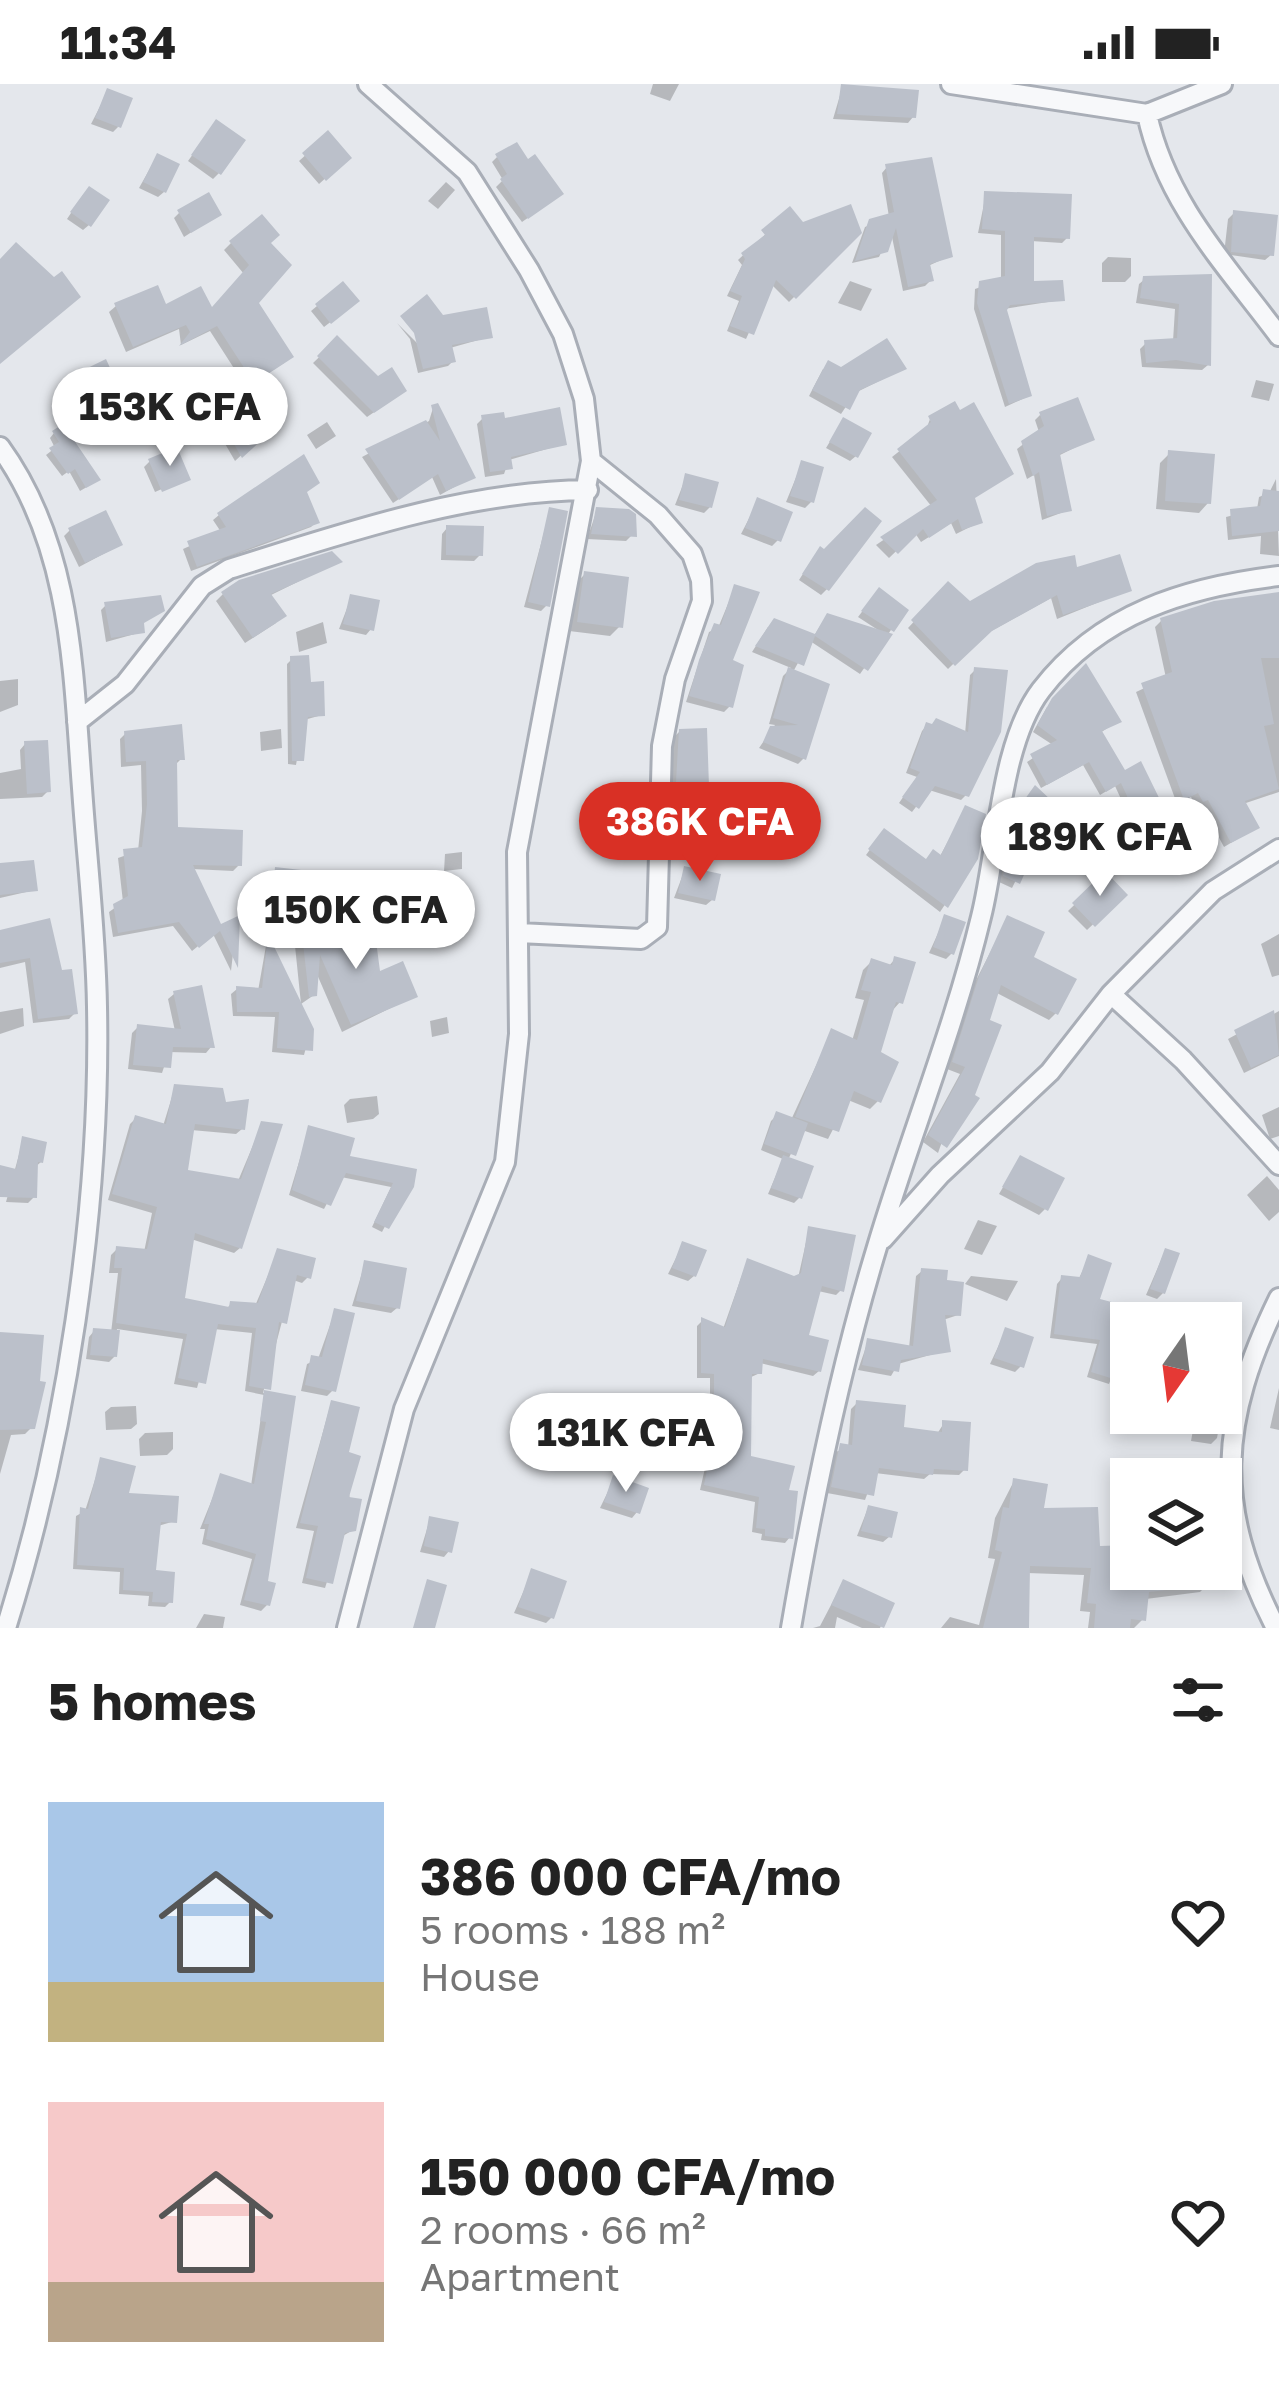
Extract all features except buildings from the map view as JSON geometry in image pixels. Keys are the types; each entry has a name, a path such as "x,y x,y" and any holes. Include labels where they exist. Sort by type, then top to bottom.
{"street":[{"path":"347,1628 404,1408 506,1162 519,1034 517,852 591,461 584,399 563,334 529,270 467,172 368,84"},
{"path":"952,84 1147,114 1222,84"},
{"path":"1147,114 1171,191 1279,336"},
{"path":"0,447 47,532 67,619 97,1008 88,1180 64,1401 6,1628"},
{"path":"520,933 641,939 656,928 662,746 675,679 702,601 701,580 692,554 658,515 591,461"},
{"path":"77,722 124,684 202,586 229,569 450,506 523,490 588,490"},
{"path":"791,1628 815,1480 877,1246 981,917 1022,719 1065,661 1104,631 1164,598 1279,576"},
{"path":"877,1246 940,1175 1050,1072 1111,994 1213,891 1279,849"},
{"path":"1111,994 1183,1060 1279,1165"},
{"path":"1276,1628 1235,1529 1227,1469 1262,1333 1279,1298"}]}
